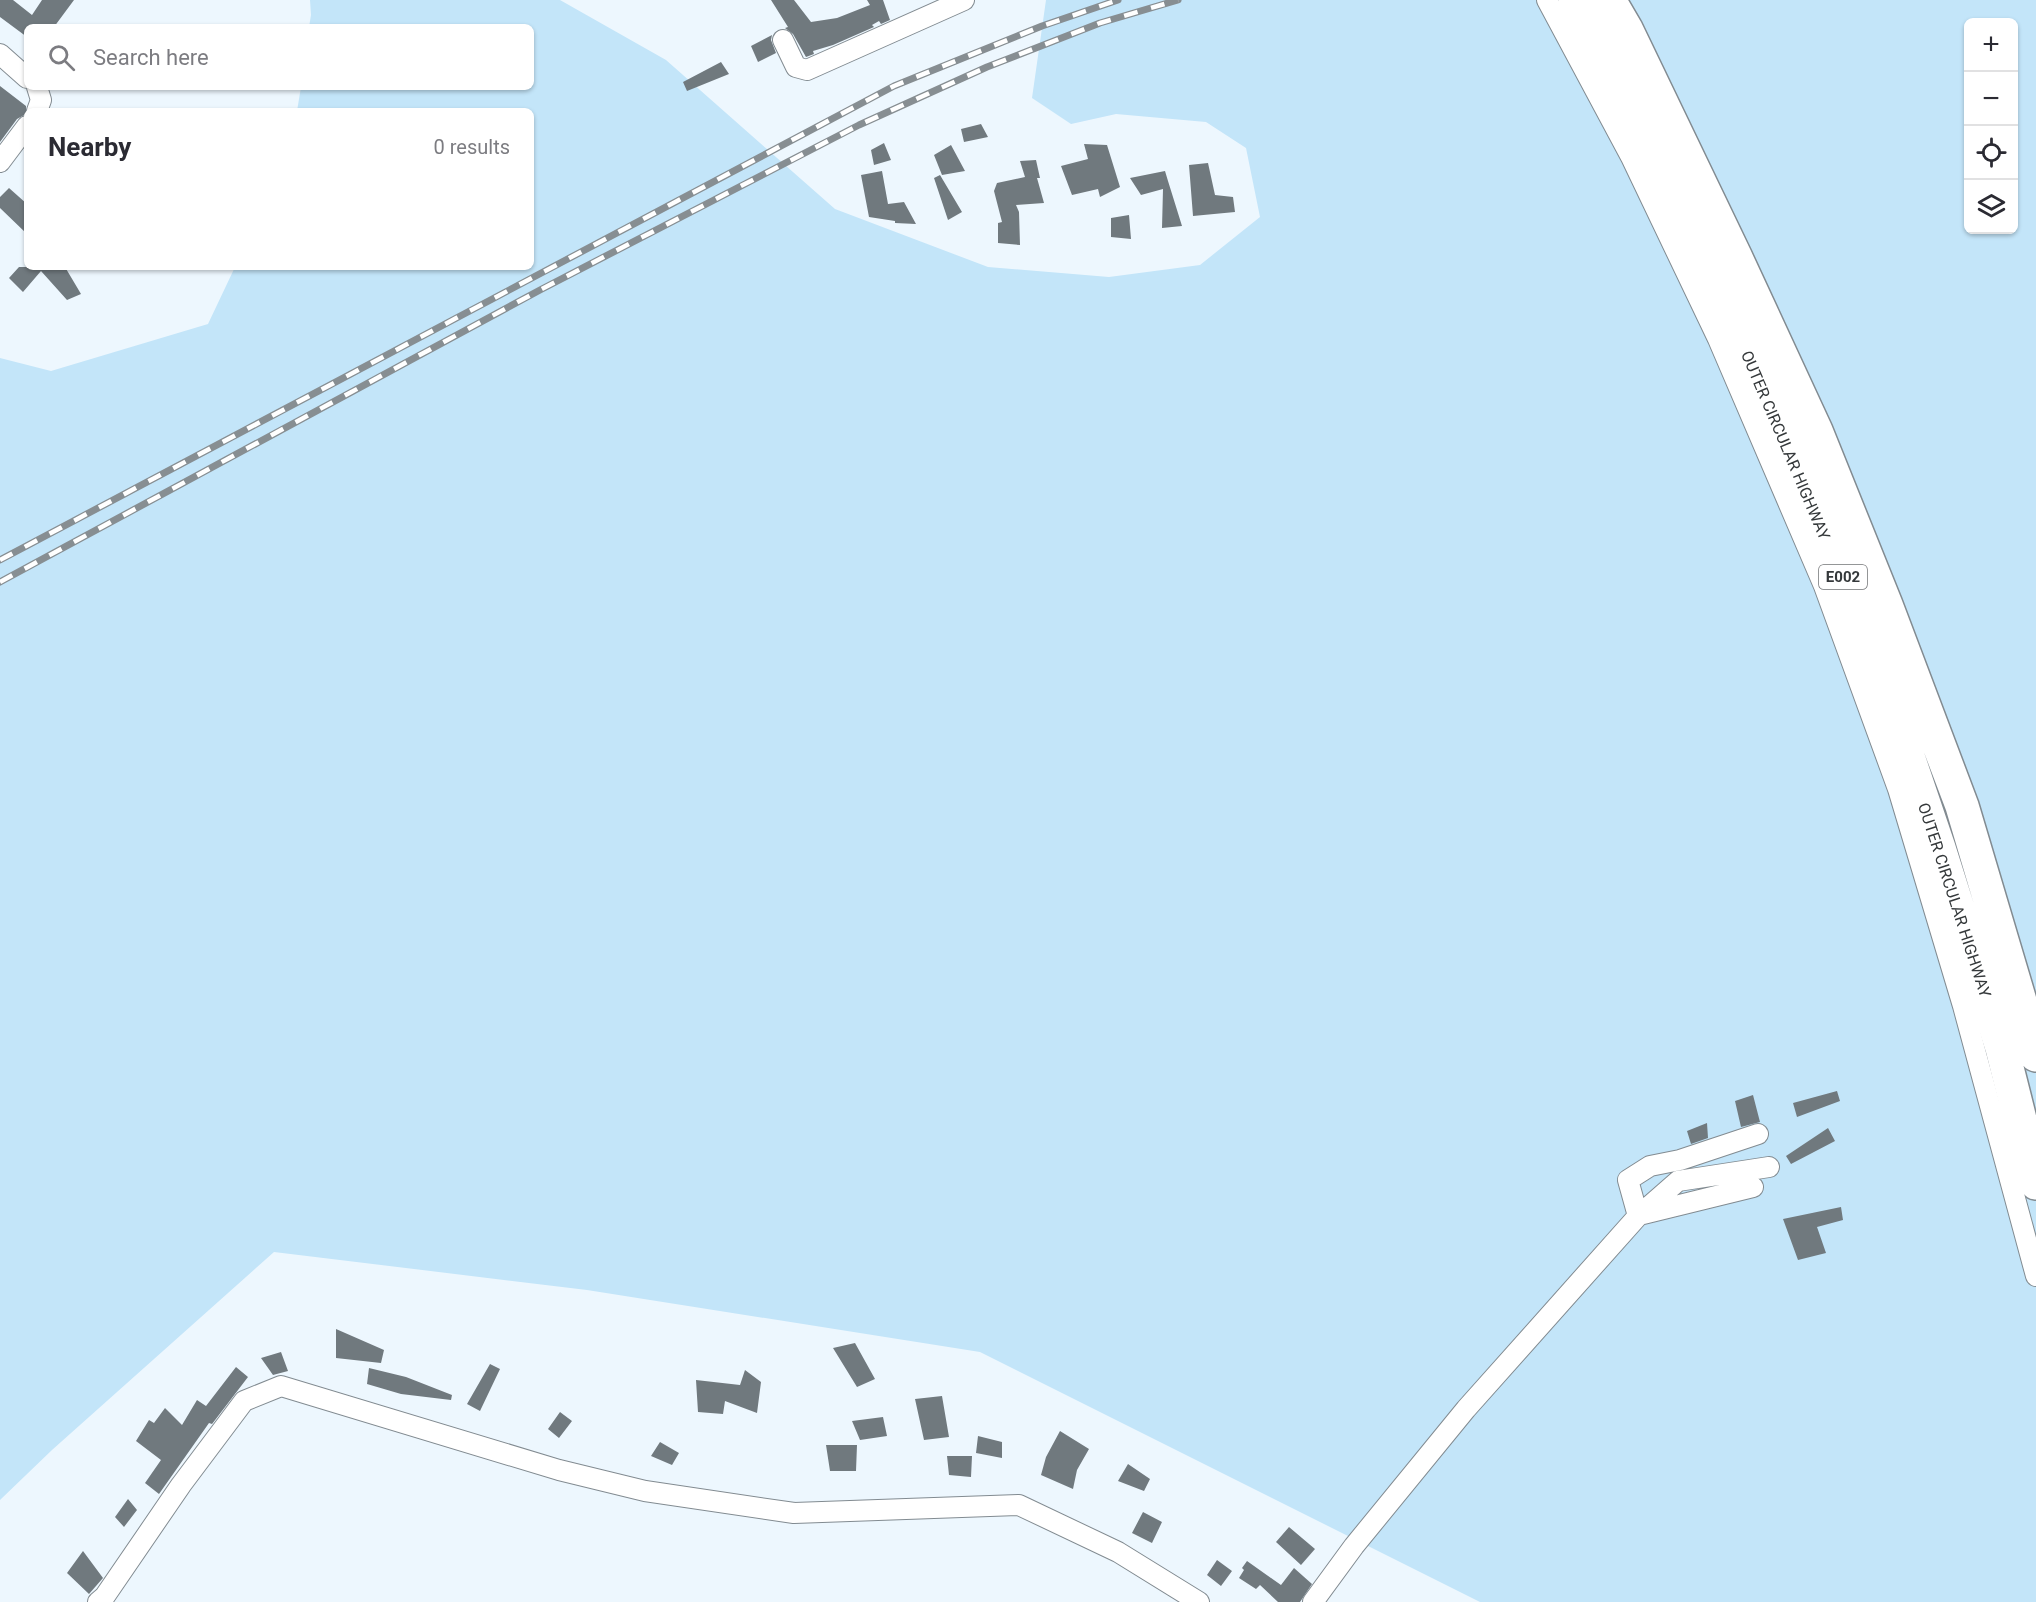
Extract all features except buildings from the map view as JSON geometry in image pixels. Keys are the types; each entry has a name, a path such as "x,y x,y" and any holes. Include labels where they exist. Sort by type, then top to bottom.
{"highway":[{"name":"OUTER CIRCULAR HIGHWAY","path":"1575,0 1697,240 1788,444 1869,641 1939,848 2002,1048 2036,1184"},
{"name":"OUTER CIRCULAR HIGHWAY","path":"1609,0 1626,29 1816,431 1886,605 1962,806 2036,1055"}],"street":[{"path":"783,40 796,67 807,70 964,0"},
{"path":"1547,0 1631,157 1718,339 1824,586 1899,789 1963,1006 2036,1276"},
{"path":"0,54 24,75"},
{"path":"38,90 41,100 38,108"},
{"path":"0,162 24,130"},
{"path":"1638,1216 1628,1180 1650,1166 1680,1160 1758,1134"},
{"path":"1313,1602 1354,1546 1466,1409 1638,1216 1678,1181 1769,1167"},
{"path":"1638,1216 1752,1187"},
{"path":"98,1602 105,1596 244,1401 281,1386 560,1470 645,1491 794,1513 1019,1505 1118,1552 1199,1602"}],"shaded area":[{"path":"310,0 560,0 666,60 835,209 988,267 1109,277 1200,265 1260,217 1246,148 1206,122 1116,114 1071,124 1032,98 1046,0 2036,0 2036,1602 1480,1602 980,1352 587,1290 274,1252 52,1450 0,1500 0,358 51,371 208,324 234,270 534,270 534,108 298,108 300,90 534,90 534,24 310,24"}],"railway":[{"path":"0,560 894,86 1042,26 1118,0"},
{"path":"0,582 540,290 859,125 987,67 1100,23 1178,0"}]}
